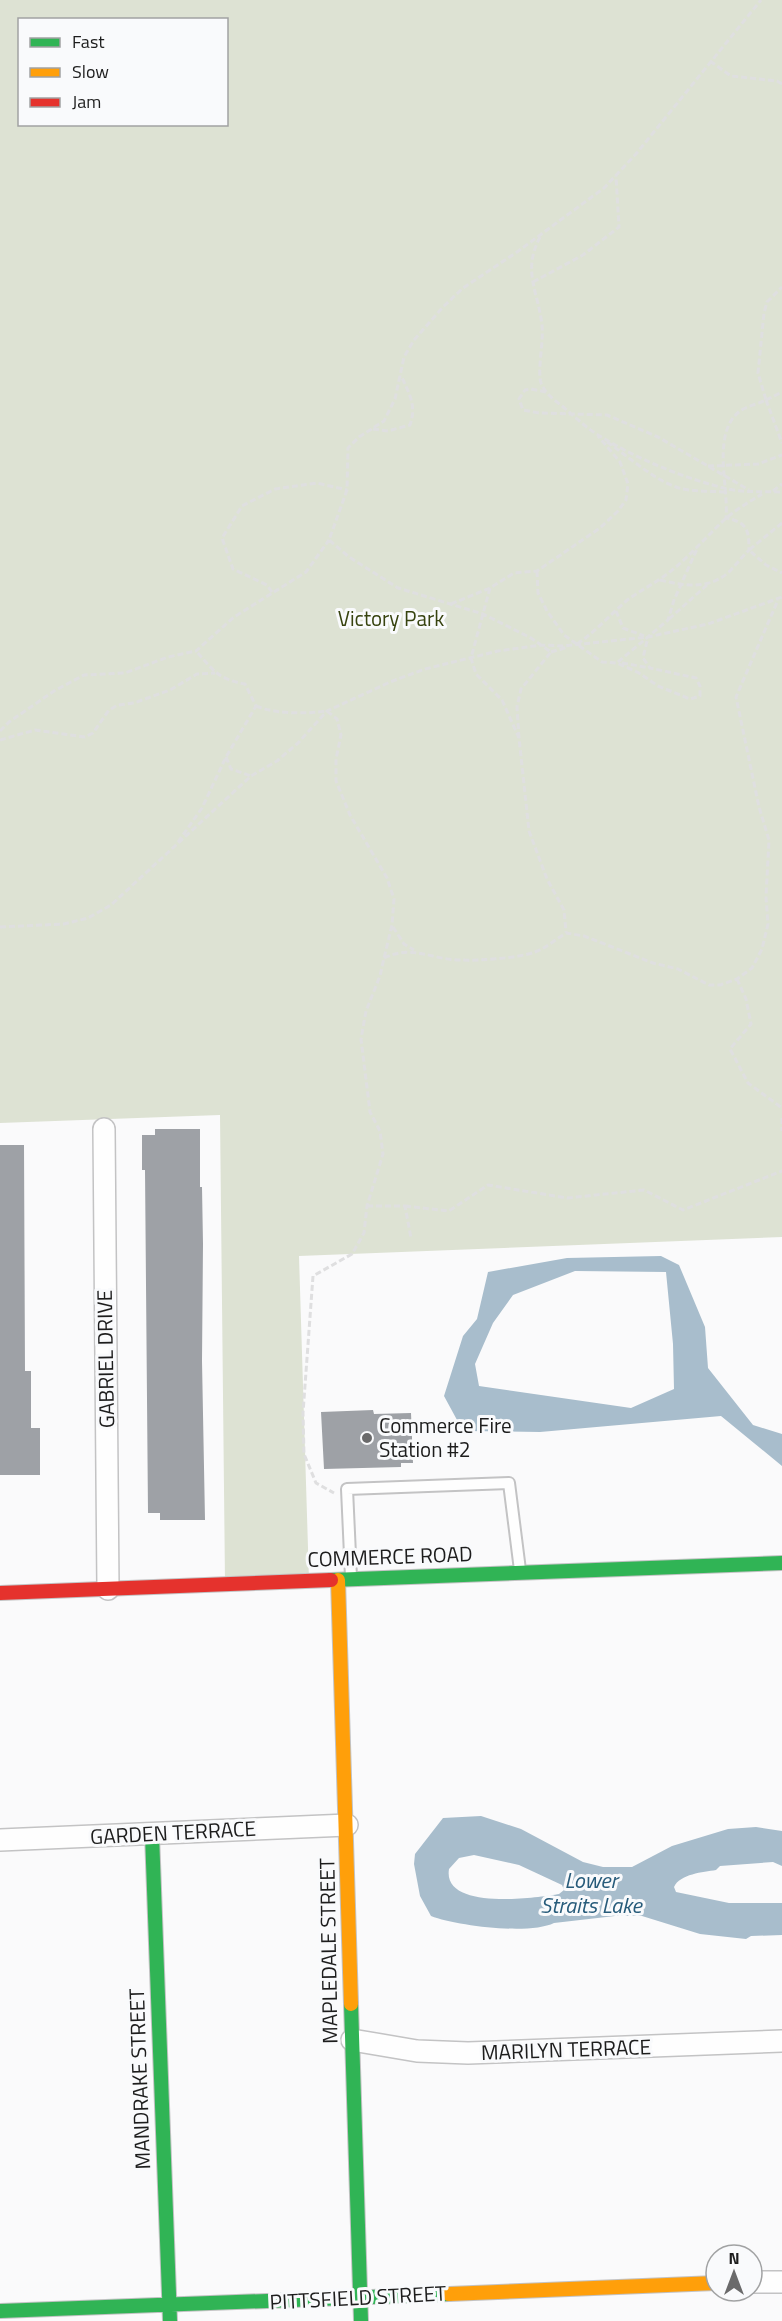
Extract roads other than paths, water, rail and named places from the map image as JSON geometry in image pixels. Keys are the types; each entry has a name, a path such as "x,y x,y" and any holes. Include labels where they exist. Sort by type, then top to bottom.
{"street":[{"name":"GABRIEL DRIVE","path":"104,1129 108,1589"},
{"name":"COMMERCE ROAD","path":"0,1593 782,1563"},
{"name":"MAPLEDALE STREET","path":"345,1580 346,1825 361,2321"},
{"name":"GARDEN TERRACE","path":"0,1840 346,1825"},
{"name":"MANDRAKE STREET","path":"152,1835 169,2314"},
{"name":"MARILYN TERRACE","path":"352,2040 417,2051 468,2053 782,2041"},
{"path":"764,2282 782,2282"},
{"name":"PITTSFIELD STREET","path":"0,2312 169,2314 360,2299 582,2287 704,2283"}],"lane":[{"path":"345,1580 347,1489 509,1483 520,1573"}],"water":[{"path":"661,1256 679,1265 705,1327 708,1368 753,1425 782,1434 782,1466 721,1416 540,1432 463,1431 444,1396 463,1336 477,1319 488,1272 567,1258","holes":["575,1271 666,1272 673,1344 674,1389 631,1408 479,1386 475,1364 493,1323 513,1295"]},
{"name":"Lower Straits Lake","path":"481,1816 521,1829 583,1862 603,1867 632,1867 672,1846 728,1829 756,1827 782,1831 782,1866 773,1862 720,1866 716,1870 686,1876 674,1887 676,1892 729,1903 782,1903 782,1935 751,1936 746,1939 700,1934 642,1916 615,1916 554,1923 543,1927 511,1929 475,1926 431,1916 420,1896 414,1864 415,1854 443,1818","holes":["474,1855 519,1865 562,1885 564,1890 559,1894 548,1896 513,1899 475,1896 460,1891 451,1882 449,1869 459,1858"]}],"place":[{"name":"Commerce Fire Station #2","path":"367,1438"}],"park label":[{"name":"Victory Park","path":"391,619"}]}
